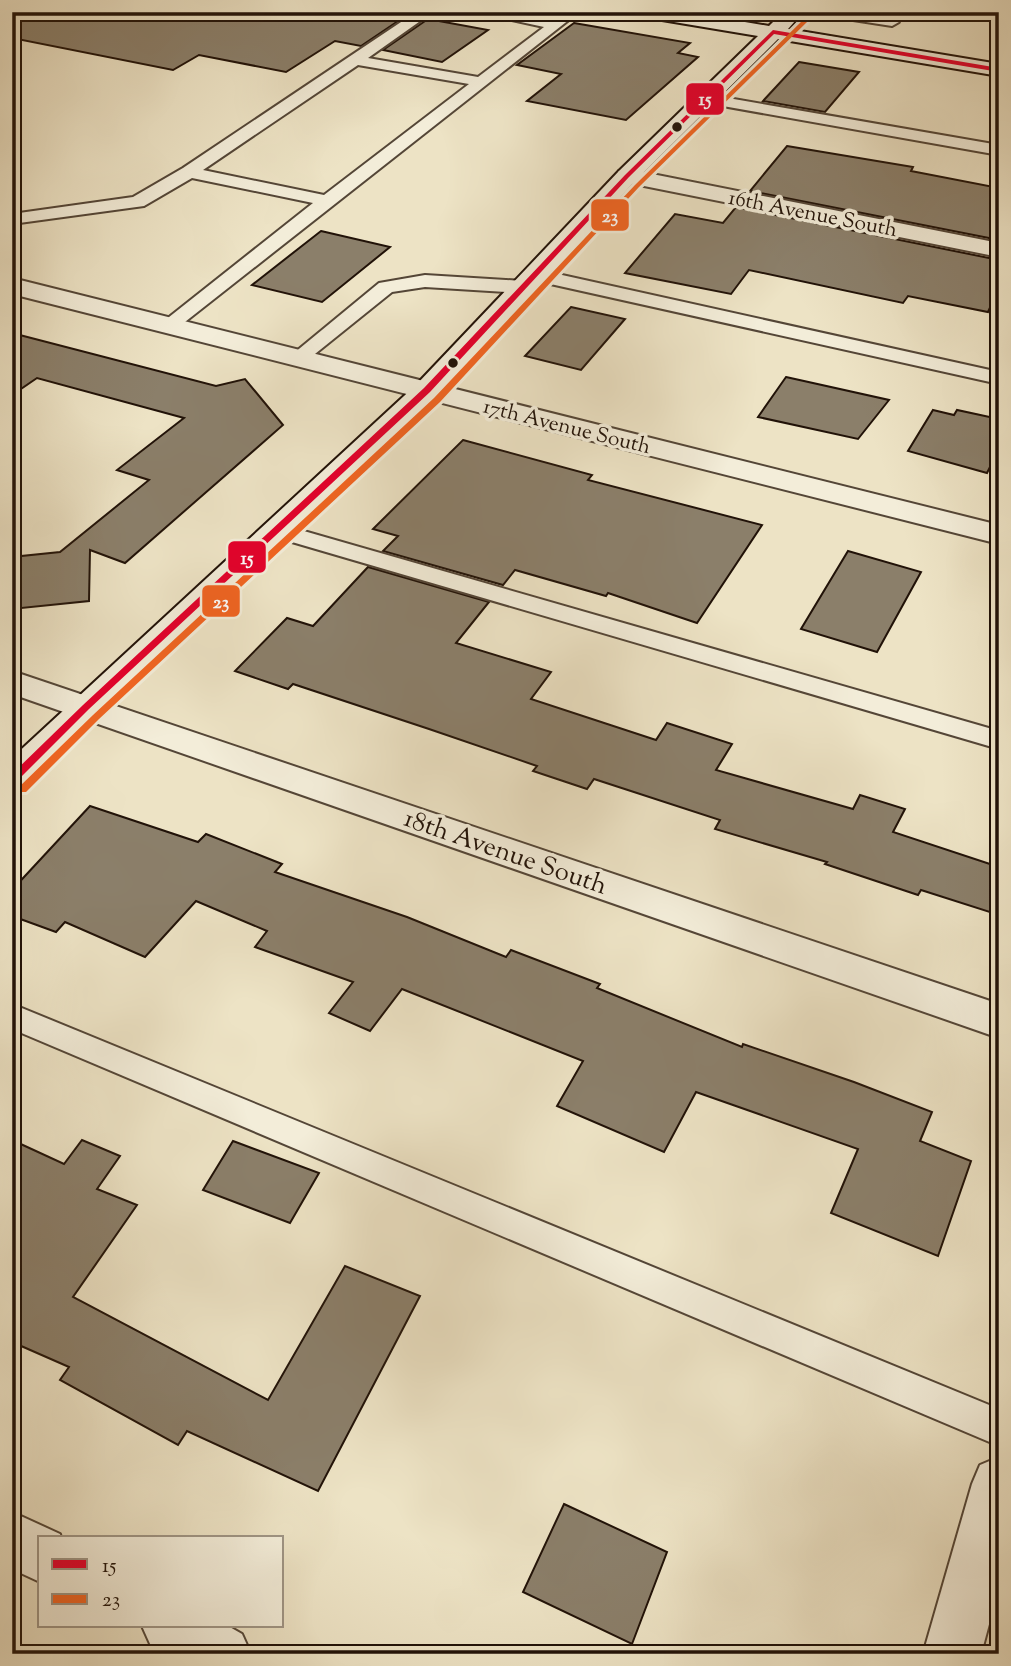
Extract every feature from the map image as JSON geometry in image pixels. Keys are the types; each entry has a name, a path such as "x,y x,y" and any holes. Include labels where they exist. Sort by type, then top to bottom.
{"street":[{"path":"650,12 713,17 773,32 999,70"},
{"path":"12,780 86,707 427,390 627,176 794,12"},
{"name":"16th Avenue South","path":"627,176 999,250"},
{"name":"17th Avenue South","path":"12,286 999,535"},
{"name":"18th Avenue South","path":"12,682 999,1021"},
{"path":"952,1654 999,1484"},
{"path":"12,1539 38,1553"},
{"path":"175,1628 222,1654"}],"lane":[{"path":"12,219 138,202 189,172 426,12"},
{"path":"493,12 556,25"},
{"path":"169,325 572,12"},
{"path":"827,12 896,17"},
{"path":"869,48 896,17"},
{"path":"357,60 482,82"},
{"path":"705,99 999,150"},
{"path":"189,172 327,201"},
{"path":"298,358 386,287 425,281 529,281 999,378"},
{"path":"276,530 999,740"},
{"path":"12,1016 999,1428"}],"building":[{"path":"12,12 393,12 407,15 361,46 335,41 286,72 199,55 173,70 12,38"},
{"path":"428,19 488,30 442,62 383,50"},
{"path":"574,23 690,43 678,53 698,57 626,120 527,101 561,74 517,65"},
{"path":"799,62 859,72 825,112 763,101"},
{"path":"787,146 913,167 911,171 999,188 999,240 750,191"},
{"path":"736,207 999,260 999,288 988,312 908,296 903,303 749,270 731,294 625,273 675,214 723,223"},
{"path":"321,231 390,247 322,302 252,285"},
{"path":"571,307 625,319 581,370 525,356"},
{"path":"12,333 216,386 245,379 283,425 125,563 90,550 89,601 12,609 12,557 60,552 149,480 117,470 184,418 37,378 12,395"},
{"path":"786,377 889,400 858,439 758,417"},
{"path":"933,410 954,415 957,410 999,419 999,449 987,473 908,451"},
{"path":"463,440 592,475 588,480 762,525 697,623 608,593 606,596 515,570 503,585 383,551 398,536 373,529"},
{"path":"848,551 921,572 877,652 801,629"},
{"path":"368,567 489,602 456,643 551,672 531,699 656,740 667,723 732,744 716,770 853,809 860,795 905,809 893,832 999,867 999,915 921,890 918,895 825,864 827,862 715,829 720,820 594,779 587,789 533,771 537,766 429,729 293,684 288,689 235,671 287,618 313,626"},
{"path":"90,806 198,842 206,834 282,864 275,872 407,917 506,957 511,950 600,984 597,988 742,1047 743,1044 932,1112 920,1141 971,1161 938,1256 831,1213 858,1149 696,1092 664,1152 557,1106 583,1061 402,989 370,1031 329,1013 353,982 255,947 267,931 196,901 145,957 65,922 56,932 12,916 12,890"},
{"path":"12,1140 64,1164 82,1140 120,1156 97,1189 137,1205 73,1297 268,1400 345,1266 420,1296 318,1491 187,1431 178,1445 60,1380 69,1367 12,1342"},
{"path":"233,1141 319,1173 290,1223 203,1190"},
{"path":"564,1504 667,1552 632,1644 523,1592"}],"transit line":[{"name":"23","path":"22,790 96,717 437,400 637,186 804,22"},
{"name":"15","path":"12,780 86,707 427,390 627,176 773,32 999,70"}]}
